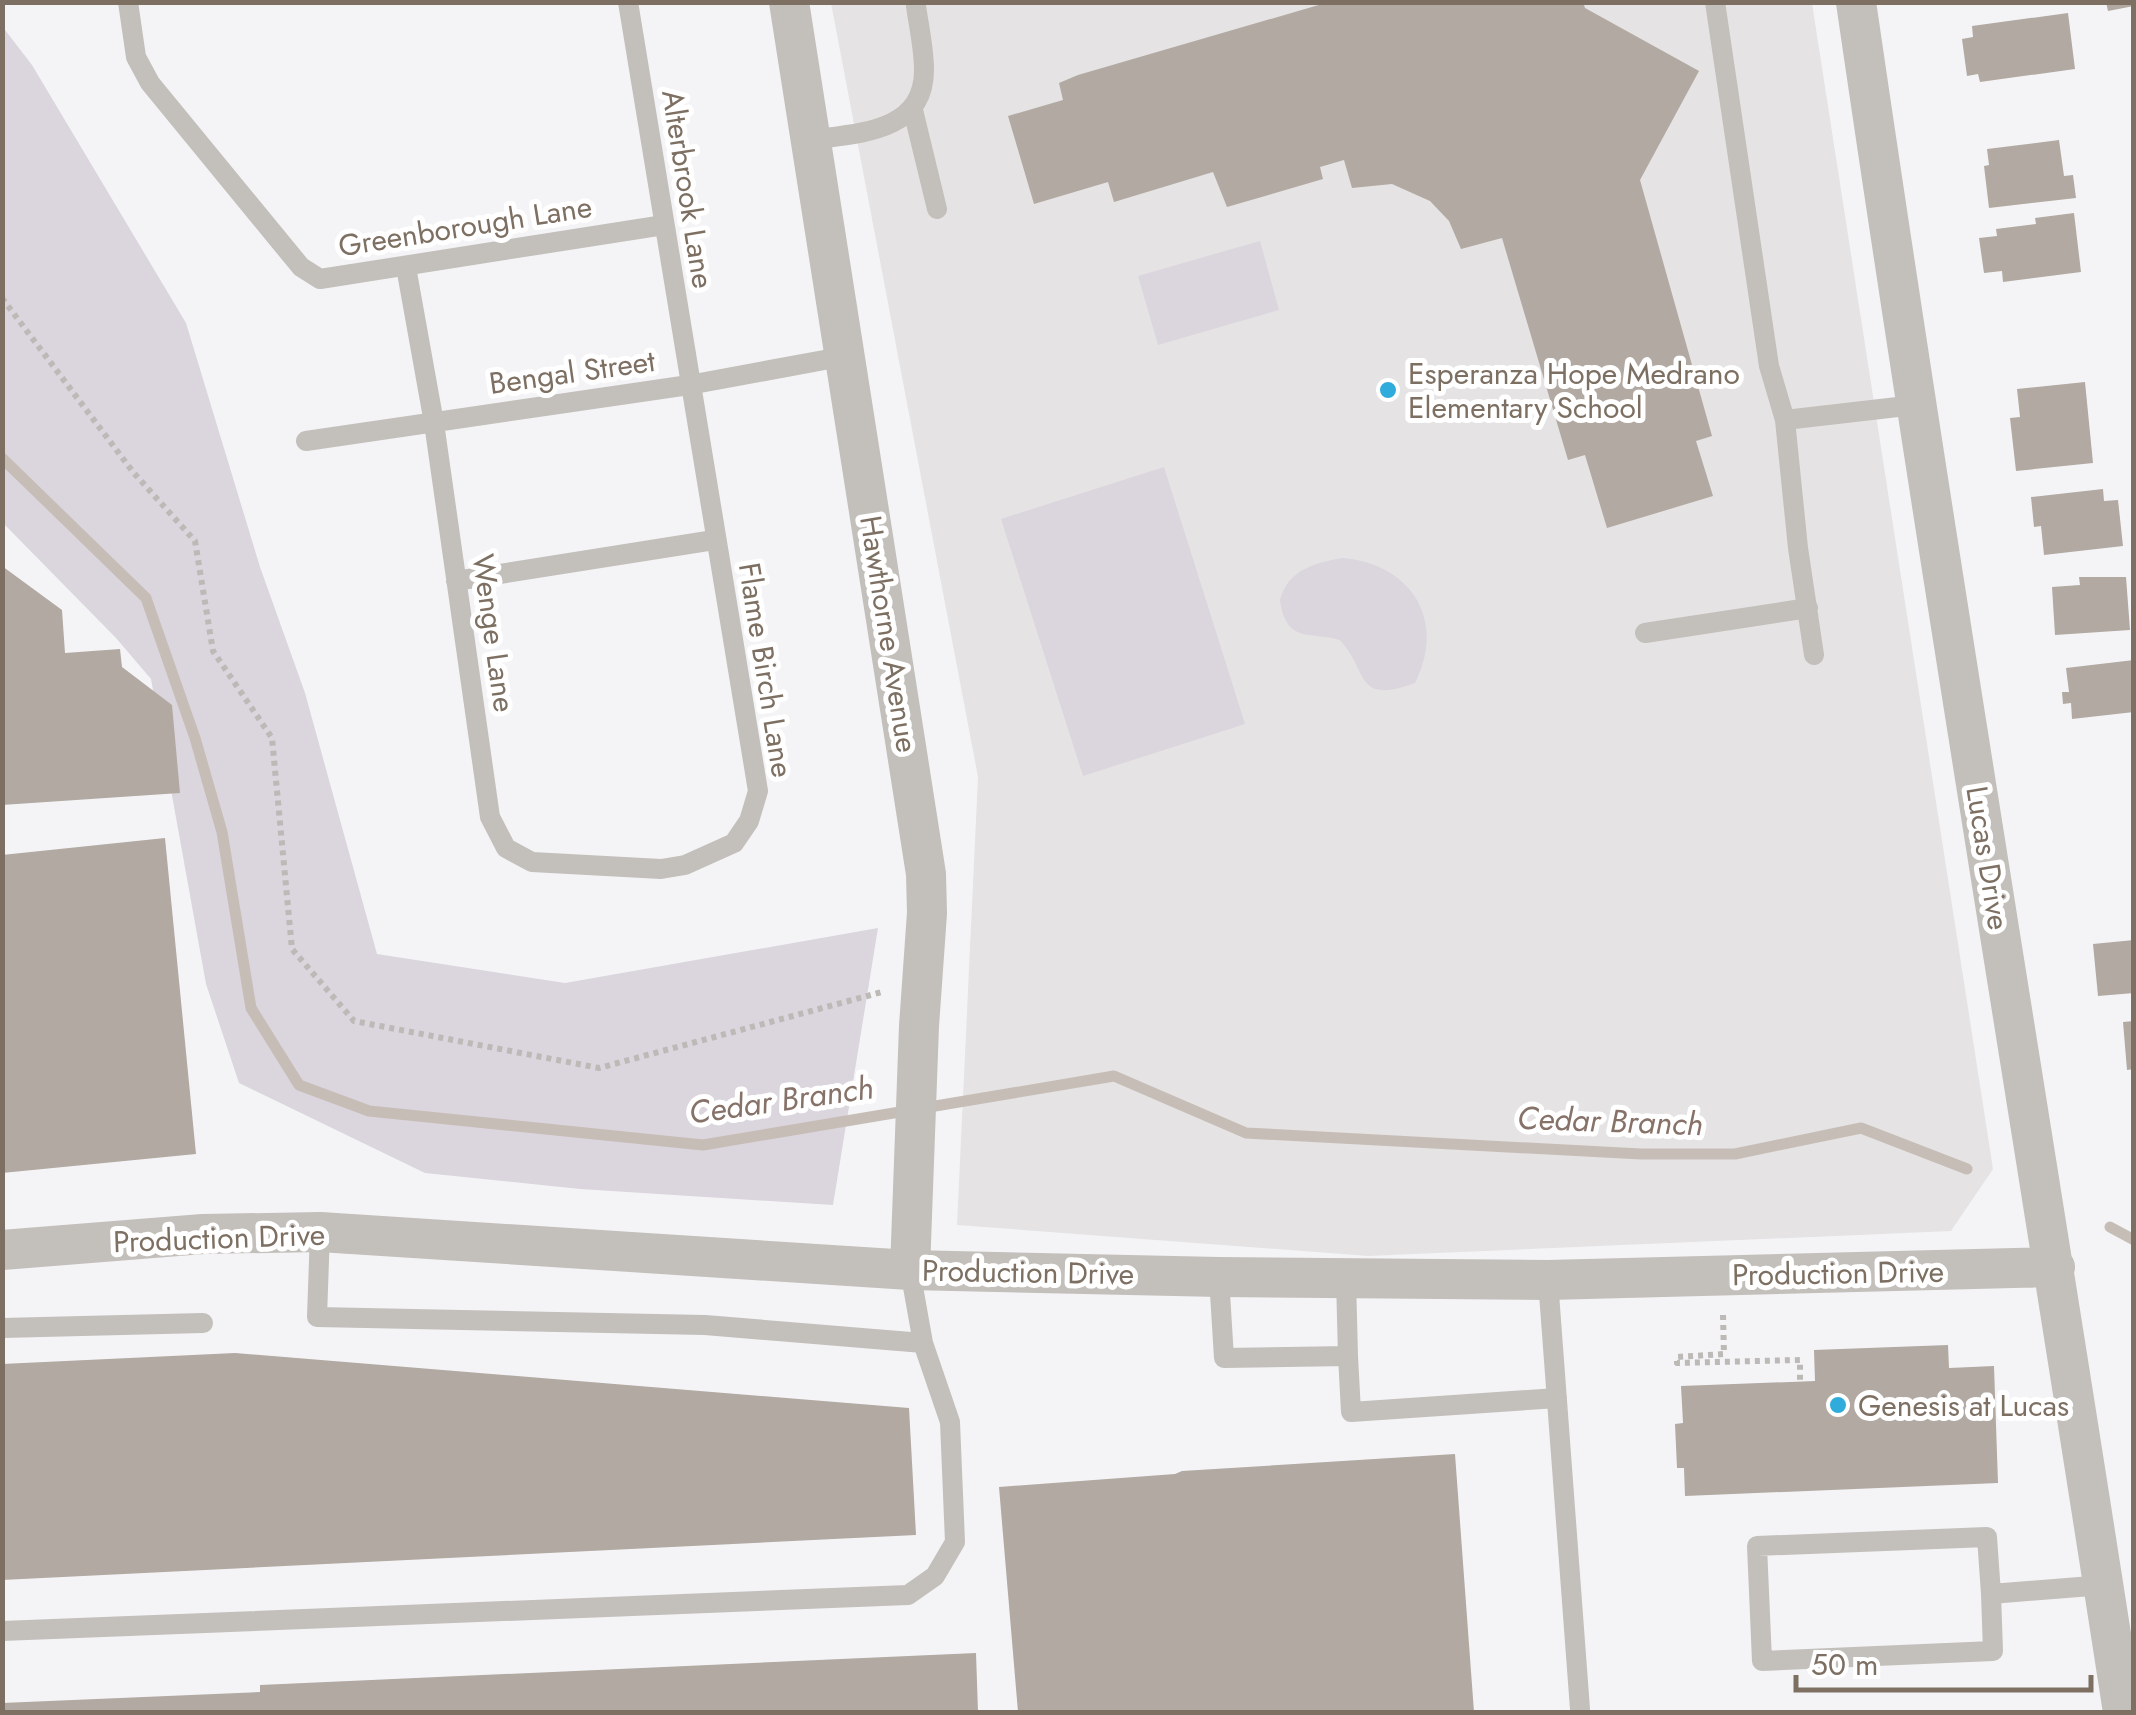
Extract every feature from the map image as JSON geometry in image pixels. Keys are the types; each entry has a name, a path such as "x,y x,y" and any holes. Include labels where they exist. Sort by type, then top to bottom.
{"street":[{"name":"Hawthorne Avenue","path":"788,2 926,874 910,1270"},
{"name":"Lucas Drive","path":"1856,2 1915,405 2123,1712"},
{"name":"Production Drive","path":"2,1250 203,1234 320,1232 910,1270 1219,1277 1548,1280 2055,1267"}],"lane":[{"name":"Greenborough Lane","path":"128,2 136,57 150,83 301,266 320,279 664,225"},
{"name":"Alterbrook Lane","path":"628,2 689,385"},
{"path":"1715,2 1769,366 1785,420 1814,655"},
{"path":"810,140 894,124 913,110 922,89 924,69 916,6"},
{"path":"913,110 937,210"},
{"name":"Wenge Lane","path":"406,268 434,423 490,818 506,848"},
{"name":"Bengal Street","path":"306,442 689,385 846,356"},
{"name":"Flame Birch Lane","path":"506,848 532,862 661,870 685,865 734,843 749,821 758,791 689,385"},
{"path":"1785,420 1915,405"},
{"path":"456,580 714,540"},
{"path":"1645,633 1808,608"},
{"path":"320,1232 317,1317 706,1324 923,1342"},
{"path":"2,1632 908,1595 935,1576 955,1542 950,1422 923,1342 910,1270"},
{"path":"1219,1277 1224,1358 1348,1356"},
{"path":"1346,1279 1351,1412 1557,1398"},
{"path":"1548,1280 1580,1709"},
{"path":"2,1328 202,1323"},
{"path":"1986,1537 1990,1594 1993,1651 1762,1661 1757,1546 1986,1537"},
{"path":"1990,1594 2104,1586"}],"path":[{"path":"2,298 133,472 196,542 213,651 272,738 292,949 354,1021 600,1068 922,982"},
{"path":"1723,1314 1724,1354 1677,1357 1676,1363 1800,1360 1800,1381"}],"shaded area":[{"name":"Esperanza Hope Medrano Elementary School","path":"831,3 1812,3 1993,1169 1951,1231 1368,1256 957,1225 978,777"},
{"path":"2,26 32,65 186,323 260,567 305,693 377,954 565,983 878,928 833,1205 580,1189 425,1173 239,1083 206,984 151,679 3,523"},
{"path":"1260,241 1279,310 1158,345 1138,276"},
{"path":"1164,467 1245,724 1083,776 1001,519"},
{"path":"1342,558 1387,571 1416,598 1427,637 1415,683 1395,689 1372,688 1340,640 1301,633 1288,624 1280,600 1289,581 1312,566"}],"building":[{"path":"1329,2 1583,2 1585,8 1699,71 1640,180 1712,436 1696,441 1713,496 1607,528 1585,455 1568,460 1502,238 1461,249 1449,221 1430,201 1392,184 1352,188 1344,160 1320,167 1323,179 1227,207 1213,172 1114,202 1108,182 1034,204 1008,116 1063,100 1059,83 1078,75"},
{"path":"2106,2 2134,2 2134,6 2108,11"},
{"path":"2068,13 2075,69 1980,82 1978,74 1967,76 1962,39 1973,37 1972,26"},
{"path":"2059,140 2064,176 2073,175 2076,198 1989,208 1984,166 1989,165 1987,149"},
{"path":"2074,213 2081,272 2003,282 2002,271 1984,273 1979,238 1997,236 1996,229 2036,224 2035,218"},
{"path":"2085,382 2093,463 2016,471 2010,418 2020,417 2017,389"},
{"path":"2103,489 2104,501 2118,500 2123,546 2044,555 2041,526 2034,527 2031,497"},
{"path":"2,566 62,610 65,653 120,649 122,667 172,705 180,793 2,805"},
{"path":"2079,577 2126,577 2130,630 2055,635 2052,587 2080,585"},
{"path":"2134,660 2134,712 2072,719 2071,703 2063,704 2062,692 2069,692 2066,668"},
{"path":"165,838 196,1154 2,1173 2,855"},
{"path":"2134,940 2134,993 2098,996 2093,944"},
{"path":"2134,1021 2134,1069 2127,1070 2123,1022"},
{"name":"Genesis at Lucas","path":"1948,1345 1949,1368 1994,1366 1998,1483 1685,1496 1684,1468 1677,1468 1675,1424 1683,1423 1681,1386 1815,1381 1814,1350"},
{"path":"235,1353 909,1408 916,1535 2,1580 2,1364"},
{"path":"1455,1454 1474,1712 1018,1712 999,1487"},
{"path":"976,1653 978,1712 2,1712 2,1703 260,1692 260,1685"}],"waterway":[{"name":"Cedar Branch","path":"2,458 146,598 195,738 222,832 251,1008 299,1085 369,1111 703,1145 1114,1076 1246,1133 1641,1154 1735,1154 1861,1128 1967,1169"},
{"name":"Cedar Branch","path":"2110,1227 2134,1240"}],"place":[{"name":"Esperanza Hope Medrano Elementary School","path":"1388,390"},
{"name":"Genesis at Lucas","path":"1838,1405"}]}
